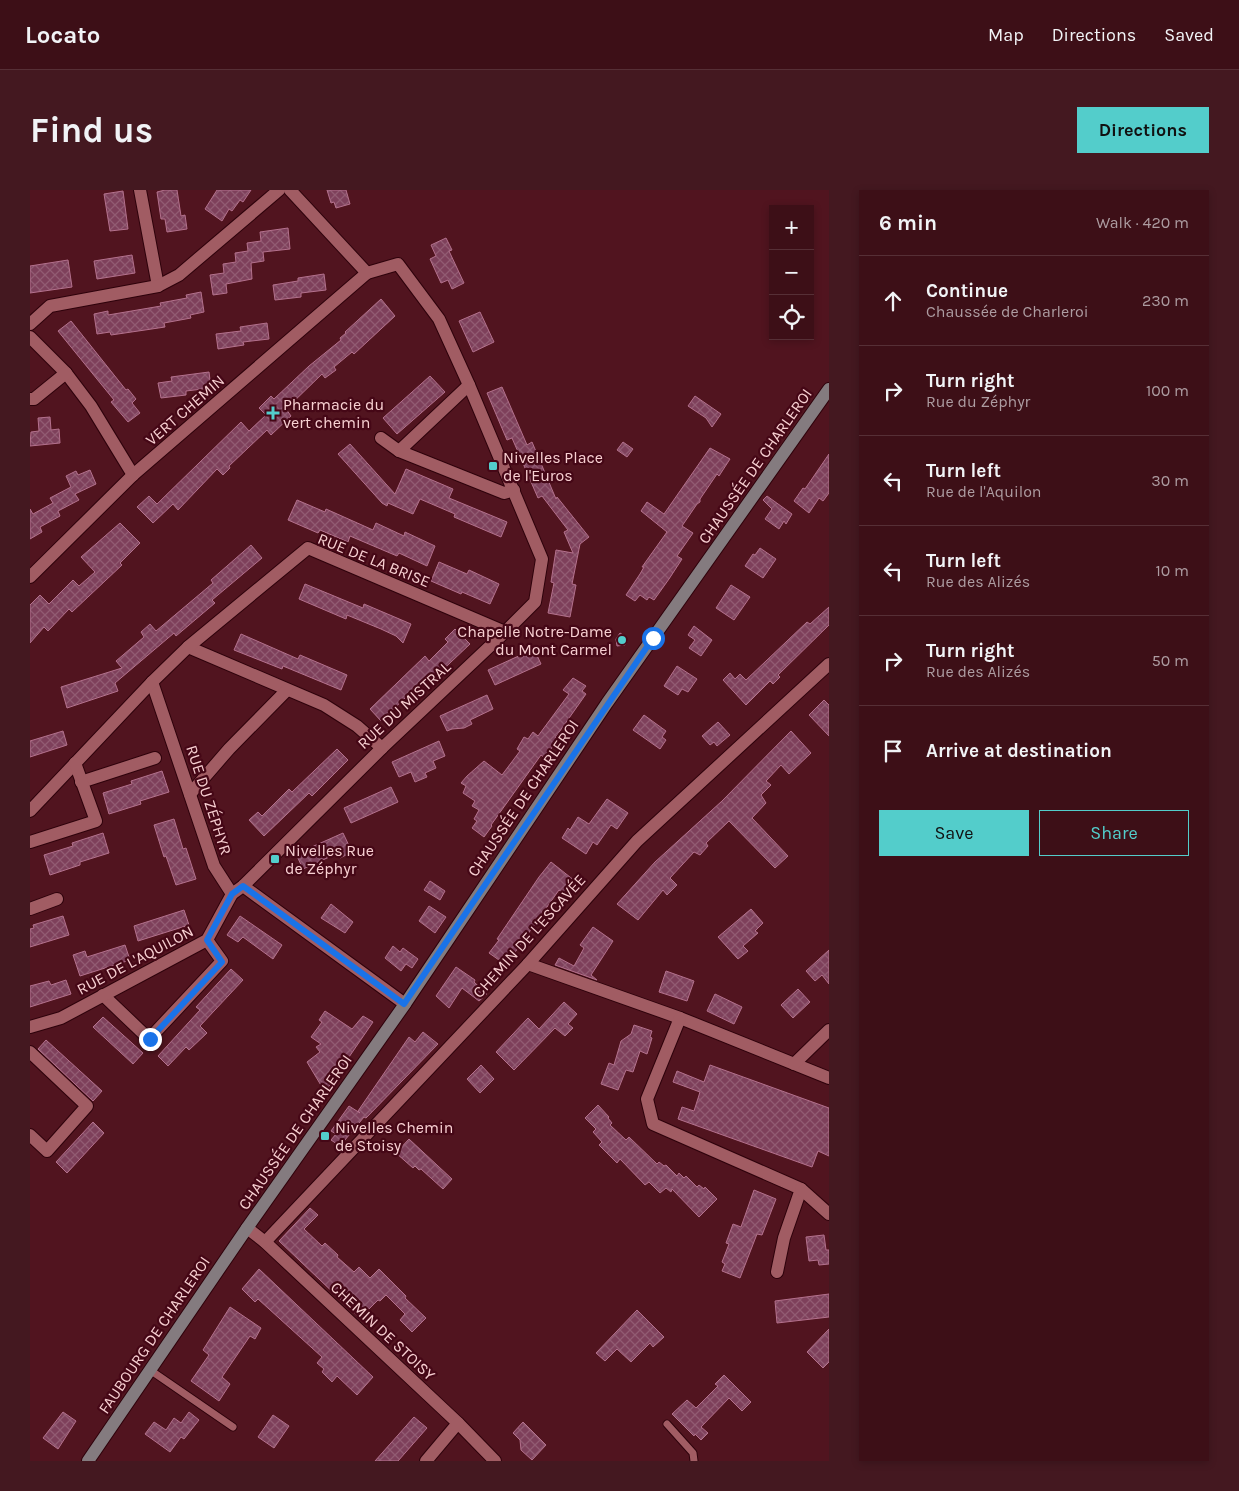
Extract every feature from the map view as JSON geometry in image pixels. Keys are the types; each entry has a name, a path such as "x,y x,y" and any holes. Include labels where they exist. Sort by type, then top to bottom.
{"main road":[{"name":"CHAUSSÉE DE CHARLEROI","path":"247,1228 404,1004 607,703 829,389"},
{"name":"FAUBOURG DE CHARLEROI","path":"88,1461 247,1228"}],"street":[{"path":"140,190 158,286"},
{"path":"30,324 50,306 158,286 179,275 279,190"},
{"path":"290,190 367,273"},
{"name":"RUE DU MISTRAL","path":"243,886 382,748 535,602 542,559 439,318 398,264 367,273"},
{"name":"VERT CHEMIN","path":"30,577 133,476 367,273"},
{"path":"30,337 66,373 91,406 133,476"},
{"path":"30,399 34,399 66,373"},
{"path":"399,451 469,385"},
{"path":"381,438 399,451 504,493 514,490"},
{"name":"RUE DE LA BRISE","path":"152,682 188,647 308,548 505,632"},
{"path":"188,647 324,704 357,726 382,748"},
{"name":"CHEMIN DE L'ESCAVÉE","path":"265,1242 528,964 637,841 829,664"},
{"path":"30,810 152,682"},
{"name":"RUE DU ZÉPHYR","path":"152,682 214,866 232,894"},
{"path":"190,794 229,749 288,690"},
{"path":"81,782 155,758"},
{"path":"30,842 96,821 75,764"},
{"path":"232,894 243,886 404,1004"},
{"name":"RUE DE L'AQUILON","path":"30,1027 61,1018 207,940 232,894"},
{"path":"30,909 57,899"},
{"path":"104,995 150,1039 222,962 207,940"},
{"path":"528,964 680,1018 829,1078"},
{"path":"680,1018 647,1099 653,1124 801,1189 829,1214"},
{"path":"794,1064 829,1030"},
{"path":"30,1052 87,1106 47,1151 30,1135"},
{"path":"777,1272 784,1238 801,1189"},
{"name":"CHEMIN DE STOISY","path":"247,1228 265,1242 495,1461"},
{"path":"426,1461 458,1424"}],"lane":[{"path":"150,1370 233,1427"},
{"path":"667,1424 693,1453 694,1461"}],"building":[{"path":"177,190 181,216 185,215 187,229 167,232 165,219 161,219 157,192"},
{"path":"217,190 251,190 243,202 240,200 232,211 229,209 222,221 205,209"},
{"path":"327,190 346,190 350,204 336,208 334,202 331,203"},
{"path":"123,191 128,229 110,231 104,194"},
{"path":"288,228 290,249 263,252 264,261 251,263 252,279 226,284 227,293 213,295 210,275 224,273 223,264 236,262 235,253 248,251 247,243 261,241 260,232"},
{"path":"446,238 452,250 449,251 464,283 452,289 448,280 441,283 430,259 436,256 431,245"},
{"path":"132,255 135,273 97,279 94,261"},
{"path":"68,260 72,287 30,293 30,266"},
{"path":"324,274 326,290 301,293 301,297 275,300 273,285 298,281 298,278"},
{"path":"201,292 204,312 190,315 191,318 164,323 165,327 111,335 110,332 97,334 94,314 108,311 108,315 161,306 160,303 187,298 186,295"},
{"path":"381,299 395,316 354,354 352,352 334,367 336,370 325,378 322,374 286,409 291,416 271,435 267,430 229,466 230,468 223,475 217,469 178,510 173,504 153,523 137,507 149,496 157,504 241,422 249,431 266,415 259,408 271,396 274,399 309,366 341,340 340,338 345,332"},
{"path":"480,312 494,342 473,352 459,321"},
{"path":"71,321 126,390 128,389 136,399 132,403 140,413 128,422 111,402 114,400 58,331"},
{"path":"267,323 269,339 243,342 244,345 218,349 216,334 241,331 240,327"},
{"path":"209,372 211,388 186,391 186,395 161,398 158,383 172,381 171,377"},
{"path":"430,376 445,392 397,434 383,418"},
{"path":"502,387 527,445 532,442 556,499 557,497 589,537 580,544 572,584 576,585 570,617 548,613 554,583 551,582 556,550 573,553 564,532 568,530 542,496 538,498 512,438 507,440 487,393"},
{"path":"695,396 721,414 712,427 706,418 688,406"},
{"path":"50,417 51,430 59,429 60,443 30,446 31,432 39,431 38,418"},
{"path":"623,442 633,449 627,457 617,450"},
{"path":"350,444 395,494 406,469 453,489 449,498 507,522 501,537 454,517 455,514 420,499 413,514 388,503 387,506 382,503 338,454"},
{"path":"710,448 730,459 719,476 717,474 700,499 700,502 682,526 693,533 677,556 682,559 654,600 649,597 647,600 640,595 635,601 626,595 644,567 642,567 667,532 641,511 647,502 664,514"},
{"path":"829,454 829,493 823,501 819,498 809,513 794,501 803,488 805,489"},
{"path":"90,470 96,484 75,494 79,500 58,511 60,516 40,527 42,532 30,539 30,509 33,514 53,503 50,498 71,487 66,476 76,471 78,475"},
{"path":"767,496 792,514 786,524 784,521 779,529 765,519 772,509 763,500"},
{"path":"297,500 325,512 326,509 373,530 376,523 404,536 405,532 435,546 427,566 399,553 397,556 350,536 348,542 320,530 318,533 288,520"},
{"path":"120,523 140,543 120,563 122,565 72,612 69,609 48,631 44,627 30,643 30,605 40,595 49,604 73,580 79,586 95,572 81,557"},
{"path":"251,545 262,558 212,600 215,603 176,636 174,633 115,683 118,691 67,708 61,687 122,668 116,661 144,637 141,632 150,624 156,631 213,583 211,580"},
{"path":"760,548 776,559 763,578 745,566 753,554 755,555"},
{"path":"439,562 467,574 469,570 499,584 490,604 431,581"},
{"path":"305,584 363,608 364,604 411,624 403,643 396,636 381,629 347,615 346,619 299,599"},
{"path":"731,585 750,597 734,620 716,608"},
{"path":"829,607 829,625 778,675 780,677 773,684 770,681 746,705 723,680 730,673 735,679 740,674 746,680 807,622 810,624"},
{"path":"694,626 712,640 701,656 689,648 695,640 688,635"},
{"path":"455,629 470,644 432,680 428,676 381,721 370,709 425,656 429,661 448,642 445,639"},
{"name":"Chapelle Notre-Dame du Mont Carmel","path":"620,633 626,637 627,641 625,645 617,646 616,639"},
{"path":"241,634 298,659 300,655 347,675 341,690 283,666 282,669 234,650"},
{"path":"534,649 541,664 495,685 488,670"},
{"path":"677,666 697,679 688,692 682,689 678,695 664,686"},
{"path":"573,678 586,686 582,691 586,694 555,738 557,739 545,758 541,755 484,837 472,828 477,821 474,819 479,810 472,806 475,801 463,793 466,786 461,783 484,761 502,775 520,751 517,749 524,737 528,739 533,732 538,736 569,694 563,690"},
{"path":"487,695 493,709 470,720 472,724 464,728 447,731 440,716"},
{"path":"824,700 829,705 829,736 809,715"},
{"path":"644,715 666,731 662,737 666,740 660,749 633,730"},
{"path":"718,722 730,735 717,746 714,742 710,745 702,736"},
{"path":"63,731 67,745 30,757 30,741"},
{"path":"791,731 811,753 789,774 781,765 766,781 771,785 761,795 766,803 752,818 788,856 775,868 729,821 706,843 708,846 700,855 694,852 670,878 677,885 667,895 663,890 638,920 617,904 655,862 722,801"},
{"path":"439,741 445,756 433,761 436,768 425,773 427,777 415,782 411,772 399,777 392,762"},
{"path":"337,749 348,760 312,796 309,793 264,836 249,820 258,812 262,816 289,789 292,792"},
{"path":"162,771 169,792 140,801 141,804 109,814 103,793 132,784 131,781"},
{"path":"391,787 398,802 351,823 344,808"},
{"path":"607,799 628,813 617,829 611,825 597,845 593,842 586,854 562,838 568,828 570,830 578,817 589,824"},
{"path":"174,819 183,849 186,848 196,879 176,885 166,856 164,857 154,825"},
{"path":"103,833 109,853 80,862 80,865 50,875 44,855 73,846 72,843"},
{"path":"343,833 352,852 340,858 338,853 303,869 296,854"},
{"path":"551,862 575,881 564,894 559,890 506,965 489,953"},
{"path":"430,881 445,891 440,900 424,890"},
{"path":"331,904 353,922 345,933 321,918"},
{"path":"429,906 446,917 435,933 419,921"},
{"path":"751,909 763,923 755,931 758,933 743,946 748,951 738,959 718,937"},
{"path":"184,910 189,925 138,941 134,926"},
{"path":"63,916 69,935 30,947 30,929 34,928 33,925"},
{"path":"240,916 282,945 273,959 243,937 238,942 227,935"},
{"path":"593,927 613,941 591,975 597,980 555,965 559,958 574,966 584,948 580,945"},
{"path":"125,945 130,960 80,976 73,955 85,951 87,957"},
{"path":"393,946 400,952 403,948 418,959 412,968 406,964 401,971 385,958"},
{"path":"829,950 829,984 822,975 815,981 806,971"},
{"path":"456,967 475,980 474,982 487,994 479,1001 462,988 449,1008 436,996"},
{"path":"231,969 243,980 200,1026 207,1033 189,1050 186,1047 168,1066 158,1056 200,1010 196,1007"},
{"path":"666,971 694,981 687,1001 659,992"},
{"path":"66,980 71,994 30,1007 30,986 49,981 51,985"},
{"path":"798,989 810,1002 793,1018 781,1005"},
{"path":"715,994 742,1007 734,1024 707,1011"},
{"path":"564,1002 577,1014 568,1024 573,1028 565,1036 555,1028 514,1070 496,1052 528,1018 539,1029"},
{"path":"325,1011 352,1029 363,1016 373,1022 325,1092 307,1062 320,1052 316,1047 321,1044 311,1037 322,1022 319,1020"},
{"path":"103,1017 143,1053 133,1064 93,1027"},
{"path":"634,1025 652,1031 647,1054 640,1051 633,1072 626,1070 618,1090 601,1084 609,1063 614,1065 621,1041 631,1034"},
{"path":"423,1032 438,1044 366,1118 364,1117 340,1146 331,1140 336,1134 331,1131 349,1106 360,1113 358,1111 409,1037 415,1042"},
{"path":"46,1040 102,1091 93,1101 38,1049"},
{"path":"481,1065 494,1079 480,1093 467,1079"},
{"path":"710,1065 829,1108 829,1156 818,1151 812,1167 678,1119 682,1107 694,1111 700,1092 673,1082 677,1071 704,1082"},
{"path":"598,1105 609,1117 612,1123 610,1125 626,1140 629,1137 657,1164 659,1162 664,1166 666,1165 677,1176 679,1173 684,1178 686,1176 697,1187 699,1185 704,1189 705,1187 717,1199 699,1217 672,1189 671,1192 666,1188 660,1193 649,1182 645,1185 620,1159 617,1163 599,1145 602,1142 593,1132 596,1129 585,1118"},
{"path":"93,1122 104,1133 67,1173 56,1162"},
{"path":"409,1139 452,1179 443,1189 421,1169 419,1170 415,1166 413,1168 396,1153"},
{"path":"754,1190 776,1199 762,1235 757,1234 740,1278 722,1271 725,1264 722,1262 729,1244 726,1243 733,1224 741,1227"},
{"path":"310,1208 318,1215 304,1229 322,1246 325,1243 354,1272 359,1267 370,1278 379,1269 426,1318 412,1332 400,1320 405,1314 386,1295 380,1301 378,1300 360,1318 279,1241"},
{"path":"824,1235 826,1250 829,1250 829,1264 819,1265 818,1260 809,1261 806,1237"},
{"path":"259,1269 373,1377 357,1395 337,1376 332,1382 322,1372 324,1369 317,1363 322,1357 258,1299 255,1302 242,1289"},
{"path":"829,1294 829,1317 777,1323 775,1301"},
{"path":"230,1307 261,1328 255,1339 250,1336 222,1377 230,1384 219,1401 191,1381 209,1355 203,1350"},
{"path":"637,1310 664,1337 653,1347 650,1343 631,1362 617,1349 605,1361 596,1353"},
{"path":"829,1329 829,1362 823,1368 807,1352"},
{"path":"724,1375 751,1402 742,1411 729,1398 701,1427 708,1433 701,1440 695,1434 694,1436 672,1414 687,1400 696,1408 718,1386 715,1384"},
{"path":"63,1412 76,1421 58,1449 43,1438"},
{"path":"189,1412 199,1420 184,1439 181,1437 170,1452 145,1434 154,1422 166,1430 174,1418 181,1423"},
{"path":"273,1415 289,1426 274,1448 258,1437"},
{"path":"414,1417 427,1428 398,1461 375,1461"},
{"path":"523,1422 546,1445 532,1460 521,1450 520,1440 513,1433"}],"place":[{"name":"Pharmacie du vert chemin","path":"273,413"},
{"name":"Nivelles Place de l'Euros","path":"493,466"},
{"name":"Chapelle Notre-Dame du Mont Carmel","path":"622,640"},
{"name":"Nivelles Rue de Zéphyr","path":"275,859"},
{"name":"Nivelles Chemin de Stoisy","path":"325,1136"}],"route":[{"path":"150,1039 222,962 207,940 232,894 243,886 404,1004 653,638"}]}
